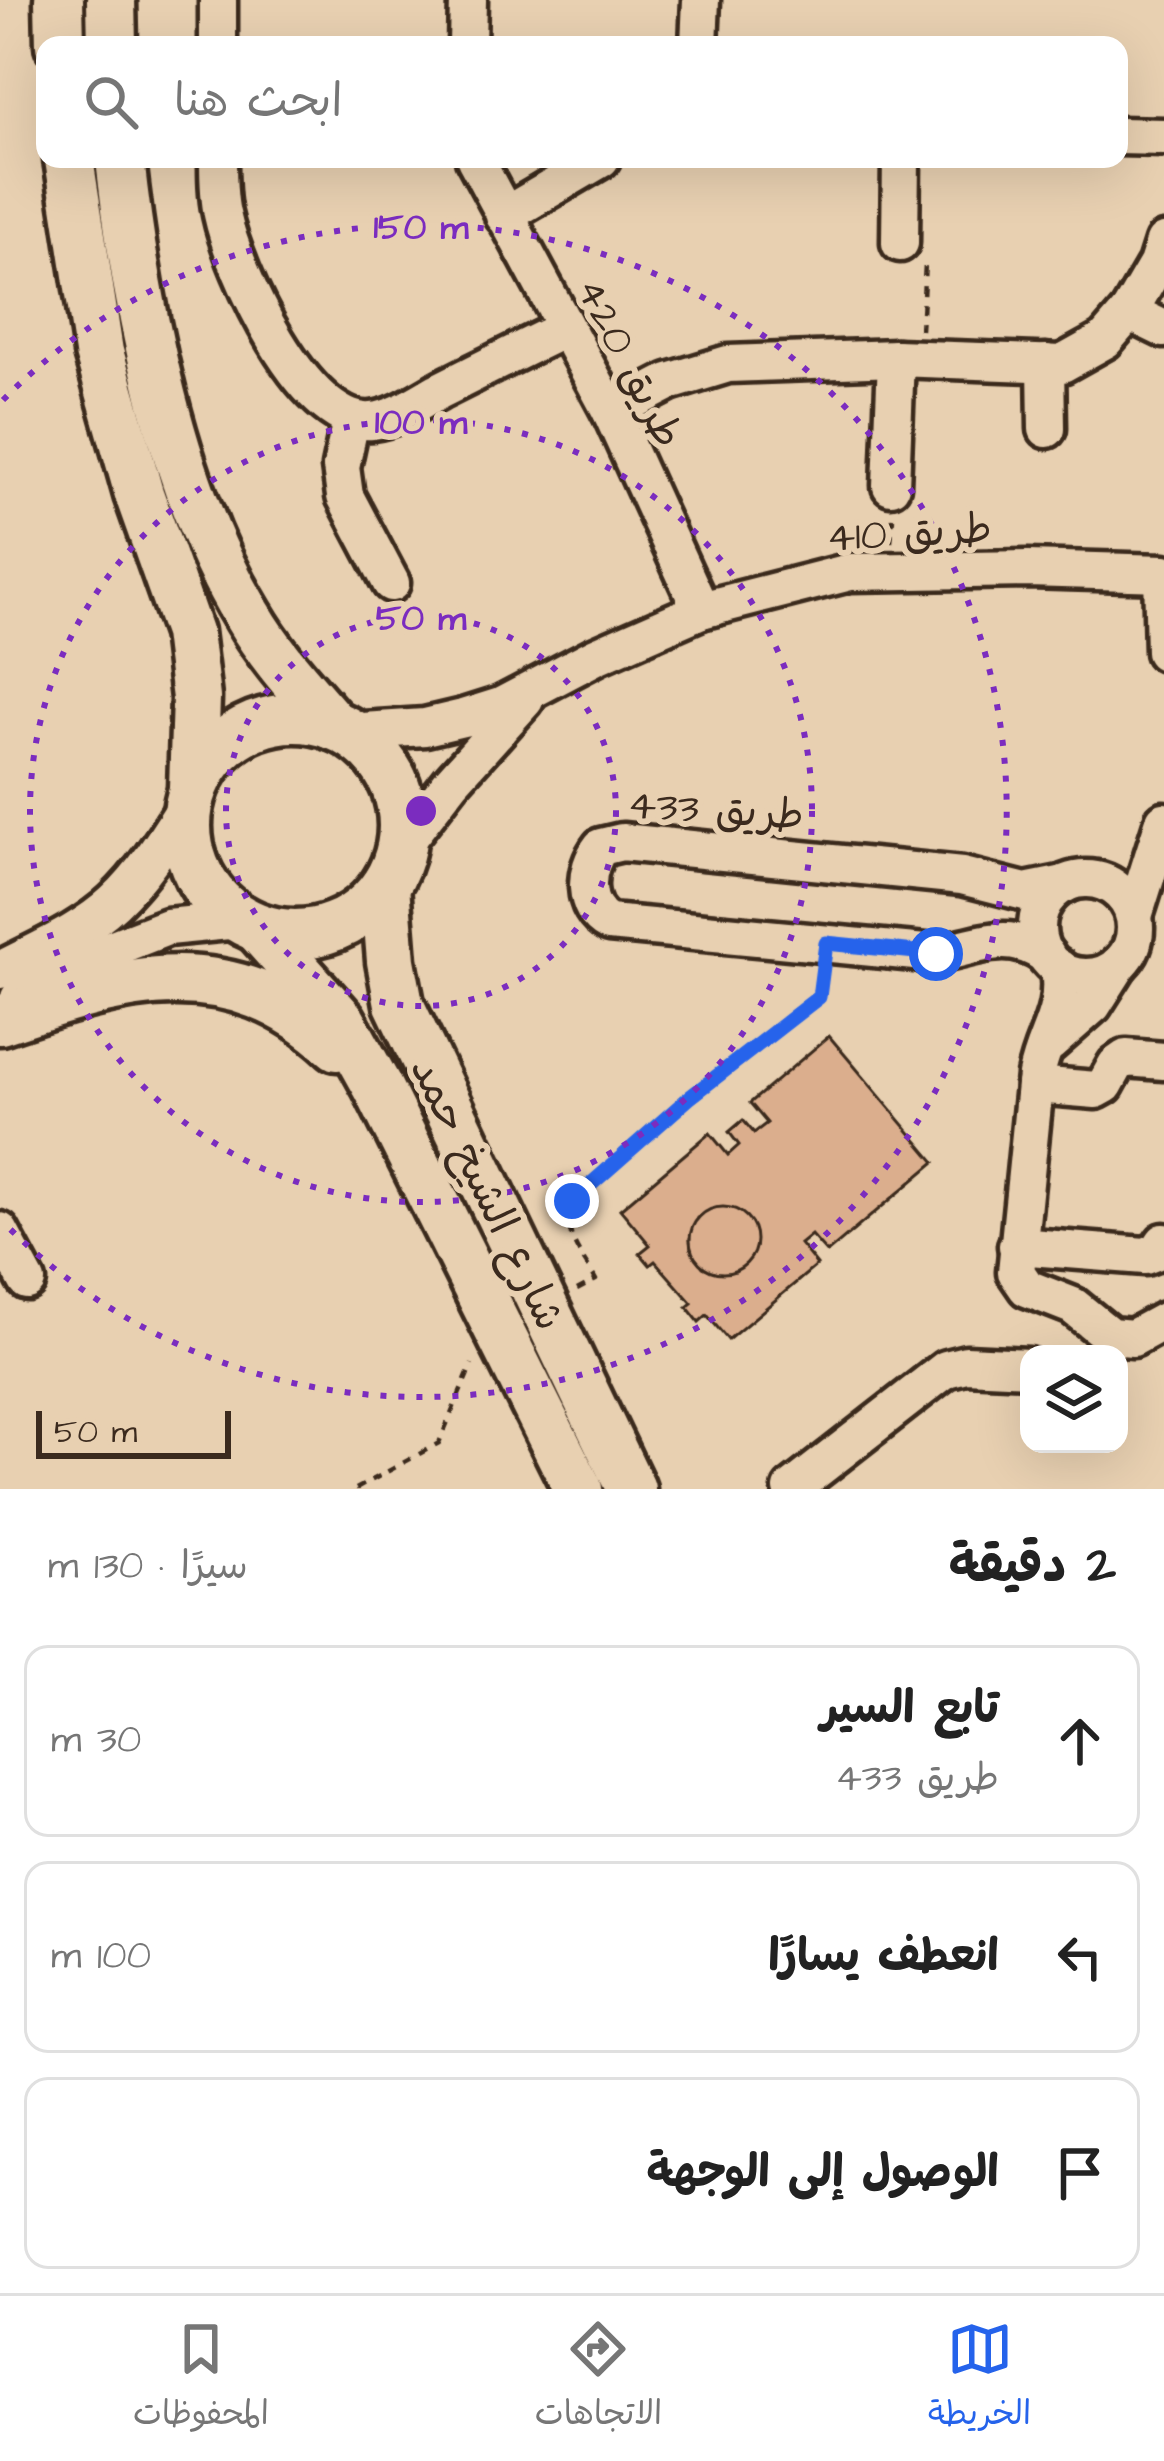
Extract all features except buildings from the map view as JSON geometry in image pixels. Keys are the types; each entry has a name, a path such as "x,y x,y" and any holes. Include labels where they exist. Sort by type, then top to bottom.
{"main road":[{"path":"59,0 60,36"},
{"path":"111,0 112,36"},
{"path":"70,168 98,352 139,494 188,632 196,698 186,830 195,870 218,903 249,925 287,934 329,928 367,907 393,866 403,819 398,793 369,748 340,728 249,618 216,559 189,489 151,348 121,168"},
{"path":"191,796 206,763 226,742 250,728 291,719 340,728"},
{"name":"شارع الشيخ حمد","path":"393,866 391,961 400,1004 632,1489"},
{"name":"شارع الشيخ حمد","path":"249,925 340,1021 578,1489"},
{"path":"0,1020 128,981 182,977 231,985 308,1020 377,1086"}],"street":[{"path":"218,0 218,36"},
{"path":"467,36 468,0"},
{"path":"699,36 700,0"},
{"path":"1128,136 1164,137"},
{"path":"219,168 225,227 258,307 303,383 319,400 351,420 386,418 564,328"},
{"name":"طريق 420","path":"480,168 611,412 701,610"},
{"path":"504,216 586,168"},
{"path":"902,168 913,246"},
{"path":"611,412 669,382 728,364 908,359 1062,364 1105,340 1129,312 1162,257"},
{"path":"1129,312 1164,328"},
{"path":"891,486 908,359"},
{"path":"1046,363 1047,429"},
{"path":"351,420 341,467 345,496 391,583"},
{"name":"طريق 410","path":"340,728 386,731 444,723 501,706 596,656 701,610 850,572 1163,573"},
{"path":"1163,573 1164,652"},
{"name":"طريق 410","path":"393,866 479,749 536,689"},
{"path":"0,970 77,930 111,905 162,844 191,796"},
{"path":"1104,883 1130,872 1158,838"},
{"path":"1042,1048 1082,1017 1131,947 1134,916 1158,838"},
{"name":"طريق 433","path":"1052,962 1028,944 1007,940 984,940 936,954 609,923 596,915 589,902 593,857 608,843 622,842 962,876 1025,892 1065,884"},
{"path":"1108,1345 1060,1299 1022,1283 1016,1272 1017,1246 1034,1085 1042,1048 1061,1002 1052,962 1037,933 1041,910 1046,899 1078,880 1104,883 1123,895 1134,916"},
{"path":"0,1008 108,950 167,927 249,925"},
{"path":"1052,962 1070,974 1096,976 1119,964"},
{"path":"1034,1085 1096,1090 1126,1058 1164,1061"},
{"path":"0,1231 27,1281"},
{"path":"1017,1246 1144,1256 1164,1242"},
{"path":"1112,1345 1164,1321"},
{"path":"792,1489 946,1369 966,1364 1020,1367"}],"path":[{"path":"908,359 913,246"},
{"path":"889,572 894,500 886,499 891,486"},
{"path":"541,1305 596,1280 569,1233 572,1201 689,1098 819,997 826,943"},
{"path":"356,1489 439,1443 478,1350"}],"route":[{"path":"572,1201 689,1098 819,997 826,943 936,954"}]}
